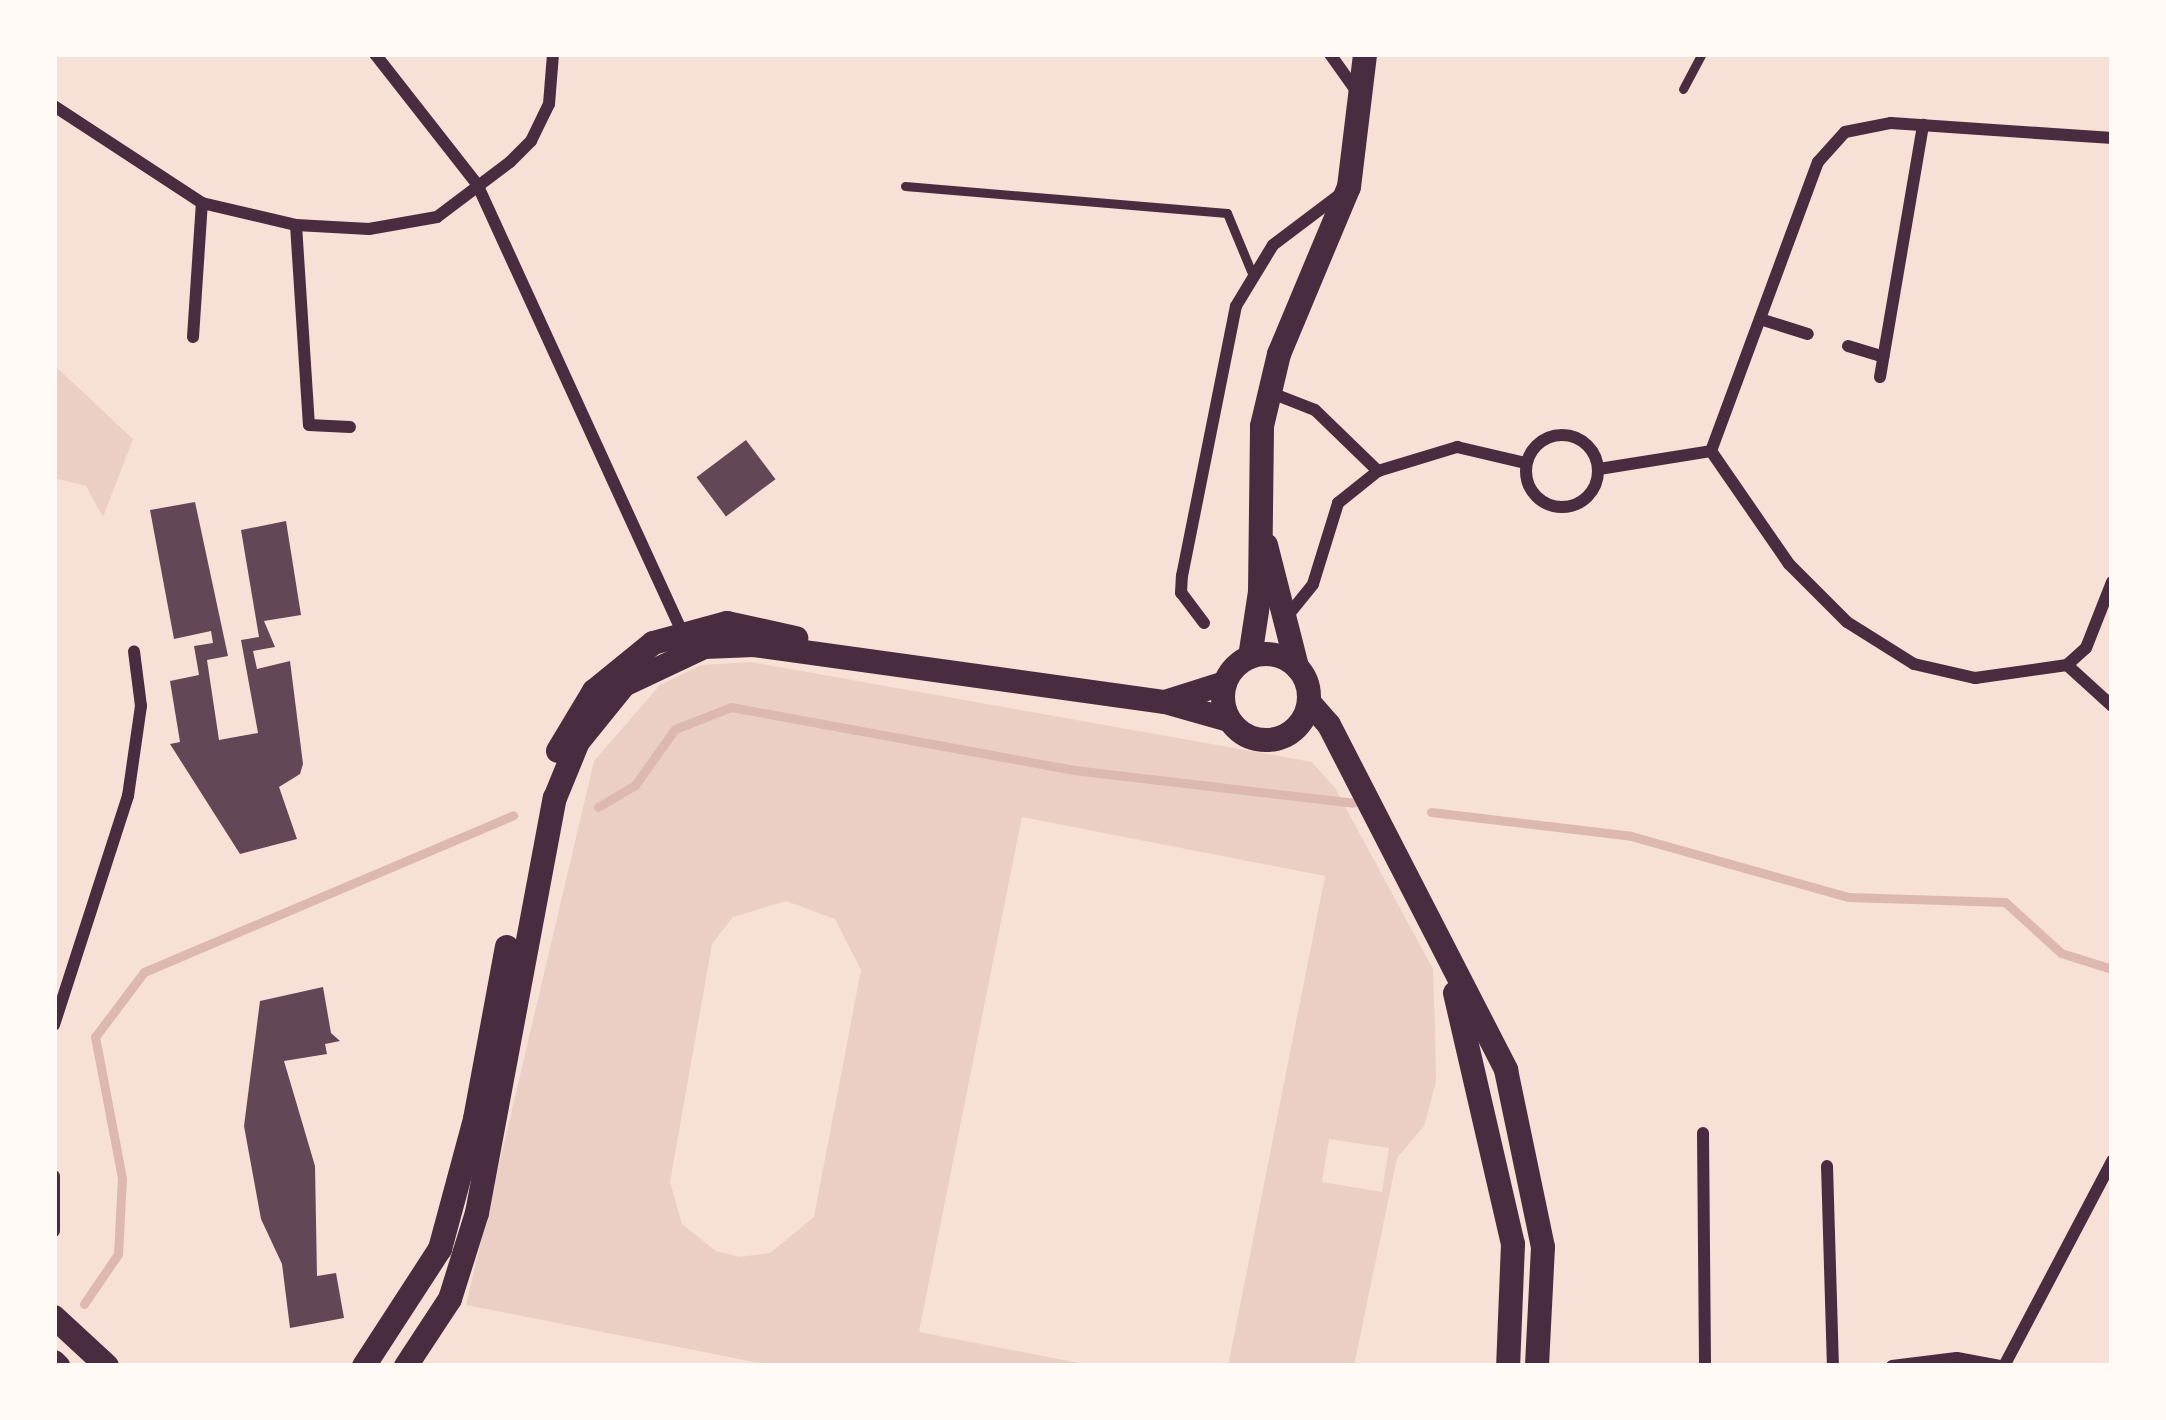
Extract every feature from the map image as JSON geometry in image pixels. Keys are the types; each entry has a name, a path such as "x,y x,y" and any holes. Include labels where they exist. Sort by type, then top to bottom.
{"main road":[{"path":"1250,657 1259,526 1257,464 1269,392 1349,187 1365,102 1364,54"},
{"path":"1259,526 1310,702 1347,759 1506,1070 1532,1180 1544,1291 1537,1366"},
{"path":"364,1366 440,1249 475,1119 541,789 594,691 627,660 686,641 756,627 826,650 1165,702 1229,720 1262,740 1298,727 1310,702"},
{"path":"406,1366 450,1299 477,1213 555,798 578,742 624,685 686,641"},
{"path":"1165,702 1225,683 1250,657 1273,654 1297,667"},
{"path":"1225,683 1229,720"},
{"path":"1298,727 1347,759"},
{"path":"1441,945 1513,1244 1508,1366"},
{"path":"54,1316 106,1366"}],"street":[{"path":"375,54 477,184 686,641"},
{"path":"54,106 202,202 296,225 369,229 437,217 531,141 549,104 553,54"},
{"path":"1330,54 1365,102"},
{"path":"1711,452 1828,146 1867,124 2112,138"},
{"path":"1880,377 1923,125"},
{"path":"1204,623 1181,593 1182,576 1204,435 1251,271 1297,222 1349,187"},
{"path":"193,337 202,202"},
{"path":"296,225 309,425 350,427"},
{"path":"1760,319 1808,334"},
{"path":"1848,346 1883,357"},
{"path":"1269,392 1315,410 1378,470"},
{"path":"1558,434 1586,443 1599,469 1584,500 1550,506 1526,481 1526,463 1558,434"},
{"path":"1288,614 1312,584 1338,503 1378,470 1457,447 1526,463"},
{"path":"1599,469 1711,452"},
{"path":"1711,452 1789,564 1847,622 1914,664 1975,678 2067,664 2086,648 2112,582"},
{"path":"54,1025 128,796 141,706 134,652"},
{"path":"2067,664 2112,706"},
{"path":"1703,1133 1705,1366"},
{"path":"1892,1366 1957,1358 2003,1366 2112,1162"},
{"path":"1827,1166 1833,1366"},
{"path":"54,1176 54,1231"}],"lane":[{"path":"1683,89 1702,54"},
{"path":"904,186 1227,212 1251,271"}],"shaded area":[{"path":"54,365 133,439 103,517 86,486 54,478"},
{"path":"751,662 1312,762 1335,788 1433,969 1436,1082 1424,1126 1397,1158 1354,1366 1228,1366 1325,876 1022,817 919,1332 1094,1366 774,1366 466,1305 594,761 660,685 701,665","holes":["786,901 835,919 861,970 814,1217 770,1253 740,1257 716,1251 682,1224 670,1182 712,944 733,917","1329,1139 1389,1148 1382,1192 1322,1182"]}],"building":[{"path":"746,440 775,479 726,516 696,477"},
{"path":"195,502 228,656 207,660 219,740 258,733 241,640 259,637 241,530 286,521 301,615 264,621 275,647 253,651 257,669 290,661 303,764 300,774 279,787 297,839 240,854 170,744 180,742 170,681 199,675 194,646 213,643 211,631 174,639 150,510"},
{"path":"323,987 331,1033 340,1041 325,1044 327,1054 284,1061 315,1166 317,1276 336,1273 344,1318 290,1328 282,1264 261,1219 244,1126 260,1001"}],"waterway":[{"path":"598,807 635,785 675,729 731,707 1074,770 1353,803"},
{"path":"1431,812 1631,836 1848,897 2005,902 2061,953 2112,969"},
{"path":"84,1304 118,1254 122,1178 95,1037 144,972 513,815"}]}
